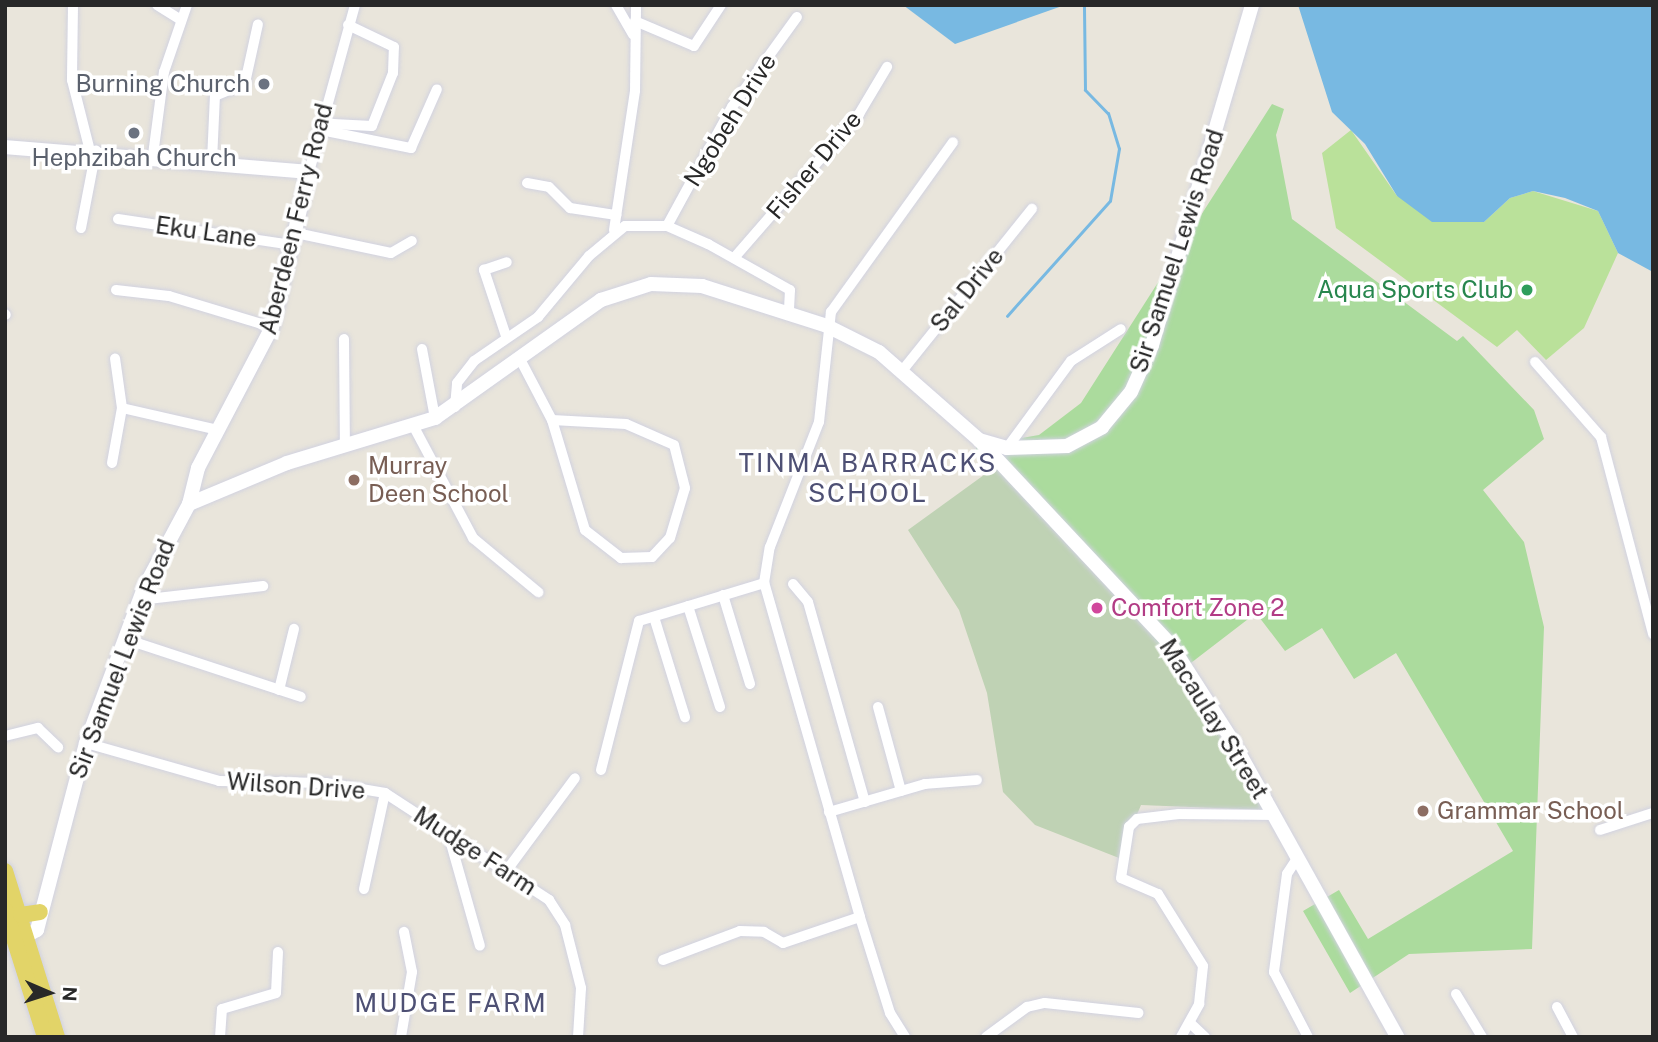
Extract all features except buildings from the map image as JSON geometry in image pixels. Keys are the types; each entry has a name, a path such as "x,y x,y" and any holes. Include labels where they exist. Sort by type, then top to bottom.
{"main road":[{"name":"Sir Samuel Lewis Road","path":"40,912 86,743 139,600 189,503 345,446 414,427 435,418 455,407 601,300 651,284 702,286 789,312 829,319 902,371 979,440 1013,449 1084,439 1131,392 1161,319 1252,5"},
{"path":"5,147 93,150 309,172"},
{"name":"Aberdeen Ferry Road","path":"189,503 193,478 272,327 309,172"},
{"name":"Macaulay Street","path":"979,440 1171,645 1274,815 1397,1037"},
{"path":"1009,472 1013,449"},
{"path":"5,870 45,1037"},
{"path":"21,928 40,912"},
{"path":"21,928 34,957 57,1037"}],"street":[{"path":"73,5 72,80 93,150 81,228"},
{"path":"157,5 179,19"},
{"path":"153,155 179,19 187,5"},
{"name":"Aberdeen Ferry Road","path":"309,172 355,5"},
{"path":"616,5 635,37"},
{"path":"455,407 463,374 506,336 538,317 614,230 635,91 636,5"},
{"path":"635,21 694,46 721,5"},
{"name":"Ngobeh Drive","path":"667,226 732,107 797,17"},
{"path":"212,161 215,96 245,83 258,24"},
{"path":"322,132 333,124 372,126 397,60 394,47 348,24"},
{"name":"Fisher Drive","path":"734,258 859,114 887,67"},
{"path":"322,132 411,148 437,89"},
{"path":"905,1037 890,1013 860,917 764,583 770,547 819,422 829,319 953,142"},
{"path":"527,183 543,184 570,208 615,215"},
{"name":"Sal Drive","path":"902,371 1032,209"},
{"name":"Eku Lane","path":"118,219 391,253 412,241"},
{"path":"614,230 667,226 734,258 790,290 789,312"},
{"path":"506,336 484,270 507,262"},
{"path":"116,290 169,296 272,327"},
{"path":"1013,449 1071,361 1121,329"},
{"path":"344,340 345,446"},
{"path":"422,349 435,418"},
{"path":"112,463 122,408 115,358"},
{"path":"520,360 552,419 585,530 621,558 652,557 670,538 685,488 674,445 626,424 552,419"},
{"path":"1535,362 1601,437 1653,634"},
{"path":"122,408 218,430"},
{"path":"414,427 473,538 538,592"},
{"path":"601,770 639,621 764,583"},
{"path":"793,584 808,603 864,802"},
{"path":"139,600 263,586"},
{"path":"723,595 750,684"},
{"path":"688,606 720,707"},
{"path":"654,617 685,717"},
{"path":"279,690 294,629"},
{"path":"125,639 301,697"},
{"path":"878,707 901,791"},
{"path":"5,736 38,728 58,747"},
{"name":"Wilson Drive","path":"86,743 219,781 326,783 385,793"},
{"path":"507,870 575,779"},
{"path":"829,812 901,791 977,780"},
{"path":"364,890 385,793"},
{"name":"Mudge Farm","path":"385,793 507,870 549,900 565,925 580,988 578,1037"},
{"path":"1600,830 1653,813"},
{"path":"1181,1037 1190,1023 1203,986 1195,946 1158,894 1121,878 1129,827 1137,819 1274,815"},
{"path":"448,833 481,946"},
{"path":"1298,857 1287,874 1274,972 1308,1037"},
{"path":"663,960 740,931 764,932 783,943 860,917"},
{"path":"401,1037 412,972 404,932"},
{"path":"220,1037 222,1009 276,993 278,952"},
{"path":"1456,994 1482,1037"},
{"path":"986,1037 1027,1007 1045,1003 1138,1013"},
{"path":"1557,1007 1573,1037"},
{"path":"1190,1023 1205,1037"}],"green space":[{"path":"1272,104 1284,109 1276,135 1292,219 1457,341 1463,336 1534,410 1544,439 1483,490 1524,542 1544,627 1532,949 1409,954 1350,993 1303,911 1339,890 1368,939 1513,851 1396,653 1354,679 1322,628 1285,651 1256,613 1170,679 1010,478 976,456 976,446 1039,435 1081,403"},
{"path":"1351,130 1397,196 1484,222 1510,198 1533,191 1598,211 1618,253 1584,328 1546,360 1517,330 1497,347 1336,228 1322,153"},
{"path":"995,467 1104,575 1185,678 1265,810 1141,805 1119,858 1035,825 1003,792 987,693 959,610 908,530"}],"water":[{"path":"903,5 1065,5 955,44"},
{"path":"1298,5 1653,5 1653,272 1618,253 1598,211 1565,198 1533,191 1510,198 1484,222 1432,222 1397,196 1365,144 1332,112"}],"waterway":[{"path":"1007,316 1110,201 1119,149 1108,114 1085,90 1084,5"}],"place":[{"name":"Burning Church","path":"264,84"},
{"name":"Hephzibah Church","path":"134,133"},
{"name":"Aqua Sports Club","path":"1527,290"},
{"name":"Murray Deen School","path":"354,480"},
{"name":"Comfort Zone 2","path":"1097,608"},
{"name":"Grammar School","path":"1423,811"}],"district":[{"name":"TINMA BARRACKS SCHOOL","path":"868,478"},
{"name":"MUDGE FARM","path":"451,1003"}]}
